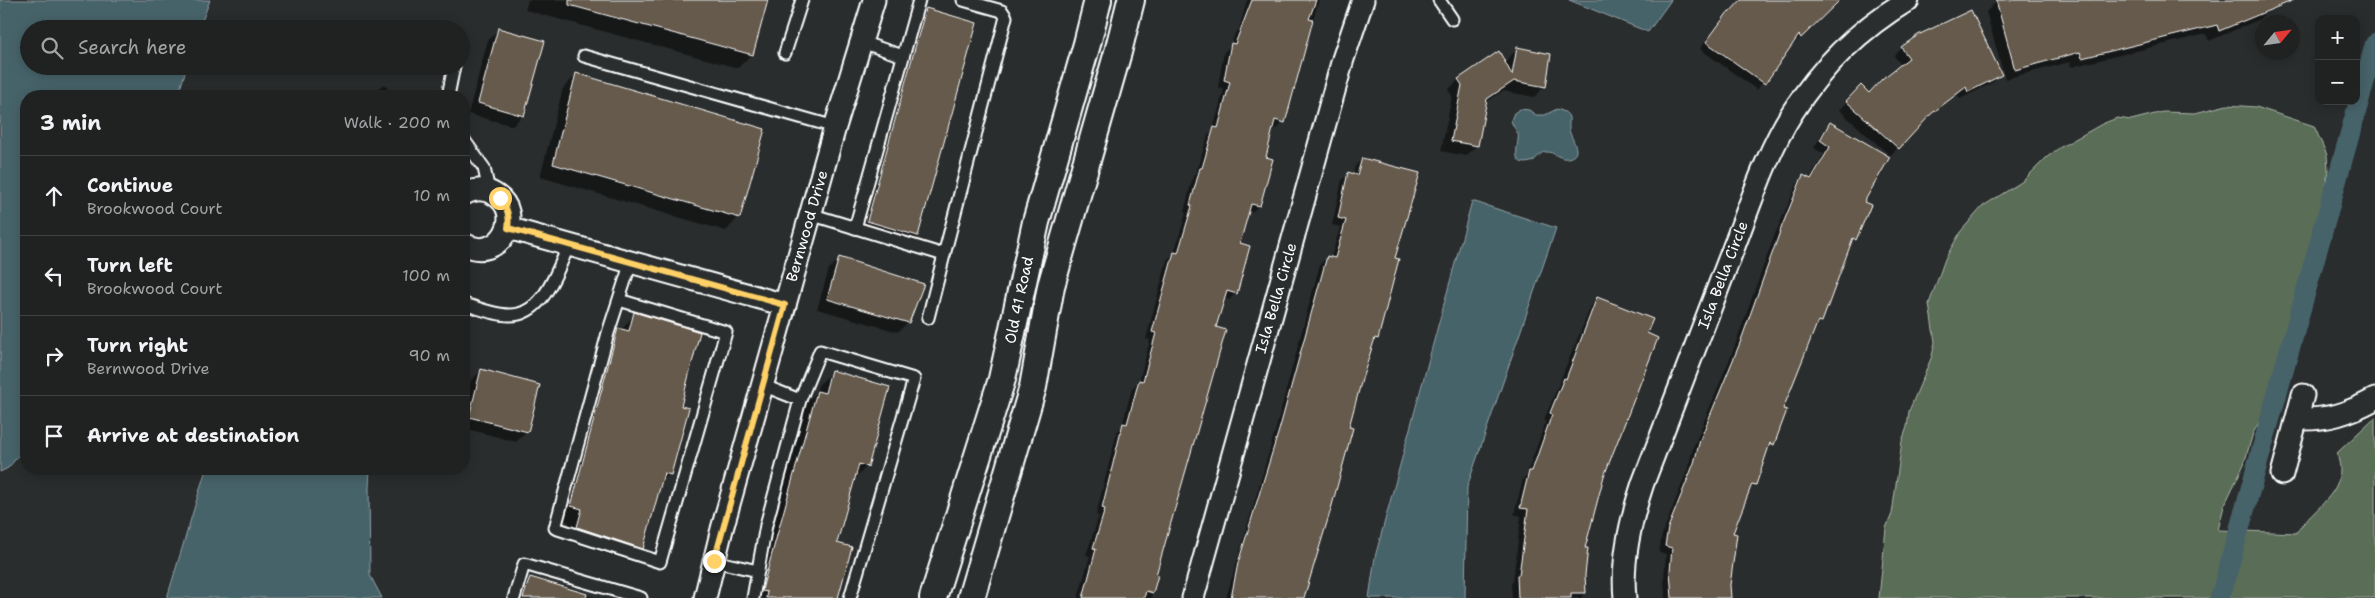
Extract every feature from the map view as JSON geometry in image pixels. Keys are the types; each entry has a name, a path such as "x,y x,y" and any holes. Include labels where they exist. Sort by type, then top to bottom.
{"street":[{"name":"Bernwood Drive","path":"705,598 810,214 874,0"},
{"name":"Old 41 Road","path":"933,598 1002,379 1036,222 1098,0"},
{"name":"Old 41 Road","path":"971,598 1033,387 1051,286 1131,0"},
{"name":"Isla Bella Circle","path":"1193,598 1342,59 1363,0"},
{"name":"Isla Bella Circle","path":"1625,598 1626,556 1630,523 1643,483 1763,172 1791,114 1818,78 1846,47 1877,20 1908,0"},
{"path":"470,192 478,189 489,191 500,198 507,207 509,217 508,228 498,243 488,248 470,249"},
{"path":"508,228 785,305"},
{"path":"2282,474 2303,395"},
{"path":"2297,419 2319,420 2340,416 2375,398"}],"lane":[{"path":"785,53 802,0"},
{"path":"855,228 919,0"},
{"path":"928,318 1006,17 1002,11 963,0"},
{"path":"1438,0 1452,20"},
{"path":"861,42 903,56"},
{"path":"584,56 835,128"},
{"path":"449,90 452,75"},
{"path":"470,148 484,168 489,191"},
{"path":"810,214 944,255"},
{"path":"470,306 508,316 528,311 539,302 570,245"},
{"path":"619,300 726,332 660,562 555,528 619,300 631,262"},
{"path":"753,598 766,526 800,400 820,351 914,379 850,598"},
{"path":"762,385 800,400"},
{"path":"714,561 758,571"},
{"path":"514,598 524,564 641,598"}],"green space":[{"path":"2227,105 2256,107 2314,126 2327,155 2328,170 2322,215 2317,228 2310,271 2305,287 2294,298 2286,344 2270,389 2269,406 2253,433 2244,464 2224,506 2218,530 2296,533 2335,487 2340,469 2337,453 2375,417 2375,598 1879,598 1886,528 1892,514 1902,441 1907,427 1909,411 1932,356 1935,342 1929,304 1945,259 1961,231 1983,206 2023,181 2059,148 2102,124 2117,118 2131,120 2163,112 2195,113"}],"water":[{"path":"0,0 210,0 202,20 20,20 20,75 184,75 180,90 20,90 20,454 8,468 0,472"},
{"path":"1569,0 1671,0 1648,32"},
{"path":"1520,109 1529,110 1536,115 1545,115 1557,109 1566,113 1569,118 1570,133 1576,147 1575,154 1565,158 1546,152 1531,162 1524,163 1520,161 1517,158 1518,134 1511,120 1514,113"},
{"path":"1472,201 1556,228 1467,487 1465,598 1369,598 1375,557"},
{"path":"204,475 370,475 370,575 382,598 167,598"}],"building":[{"path":"569,0 768,0 753,55 569,5"},
{"path":"1252,0 1316,0 1309,19 1313,20 1285,123 1275,120 1266,157 1273,159 1260,206 1251,204 1240,243 1250,246 1237,294 1227,291 1216,327 1226,330 1156,575 1158,575 1153,593 1146,591 1144,598 1083,598 1096,549 1093,548 1105,509 1102,508 1123,423 1127,424 1139,380 1143,381 1156,333 1152,332 1174,252 1178,253 1192,206 1190,205 1200,168 1202,168 1214,127 1218,128 1230,82 1224,80 1231,43 1235,44"},
{"path":"1741,0 1840,0 1801,38 1799,35 1765,84 1706,42 1728,12"},
{"path":"1996,0 2294,0 2219,31 2217,25 2082,58 2080,52 2015,70"},
{"path":"926,8 977,23 918,236 867,221"},
{"path":"1971,10 2002,75 1968,92 1966,87 1931,114 1899,149 1846,101 1861,85 1869,93 1882,79 1909,58 1901,47 1918,35"},
{"path":"498,28 545,41 524,116 478,103"},
{"path":"1517,47 1551,54 1546,87 1514,81 1487,99 1478,146 1451,141 1462,85 1458,79 1499,51 1512,75"},
{"path":"576,73 765,129 740,218 553,164"},
{"path":"1830,122 1890,157 1864,202 1871,205 1856,240 1853,238 1822,322 1818,321 1783,409 1787,410 1774,445 1770,443 1756,485 1752,484 1733,533 1737,534 1730,585 1731,598 1672,598 1670,571 1672,548 1665,546 1668,528 1694,463 1700,440 1740,343 1782,226 1803,175 1811,179 1830,147 1820,140"},
{"path":"1362,158 1420,173 1395,258 1399,259 1378,339 1375,338 1349,427 1353,428 1331,509 1304,598 1231,598 1238,563 1280,427 1327,256 1335,258 1346,220 1338,218 1348,172 1357,175"},
{"path":"839,257 924,284 909,323 827,299"},
{"path":"1597,297 1653,319 1647,333 1658,338 1604,476 1585,548 1588,548 1585,575 1586,593 1571,593 1571,598 1518,598 1517,575 1519,575 1528,509 1520,508 1529,471 1532,471 1552,414 1550,413 1564,378 1566,379"},
{"path":"634,312 700,332 681,406 689,408 671,475 664,473 643,549 577,527 582,509 571,506 618,328 629,331"},
{"path":"481,369 540,385 528,432 470,417"},
{"path":"831,370 890,387 868,467 859,464 837,543 852,547 838,598 766,598 767,592 762,591 763,586 817,391 825,393"},
{"path":"530,577 587,594 586,598 523,598"}],"waterway":[{"path":"2220,598 2375,44"}],"route":[{"path":"500,198 507,207 509,217 508,228 785,305 714,561"}]}
